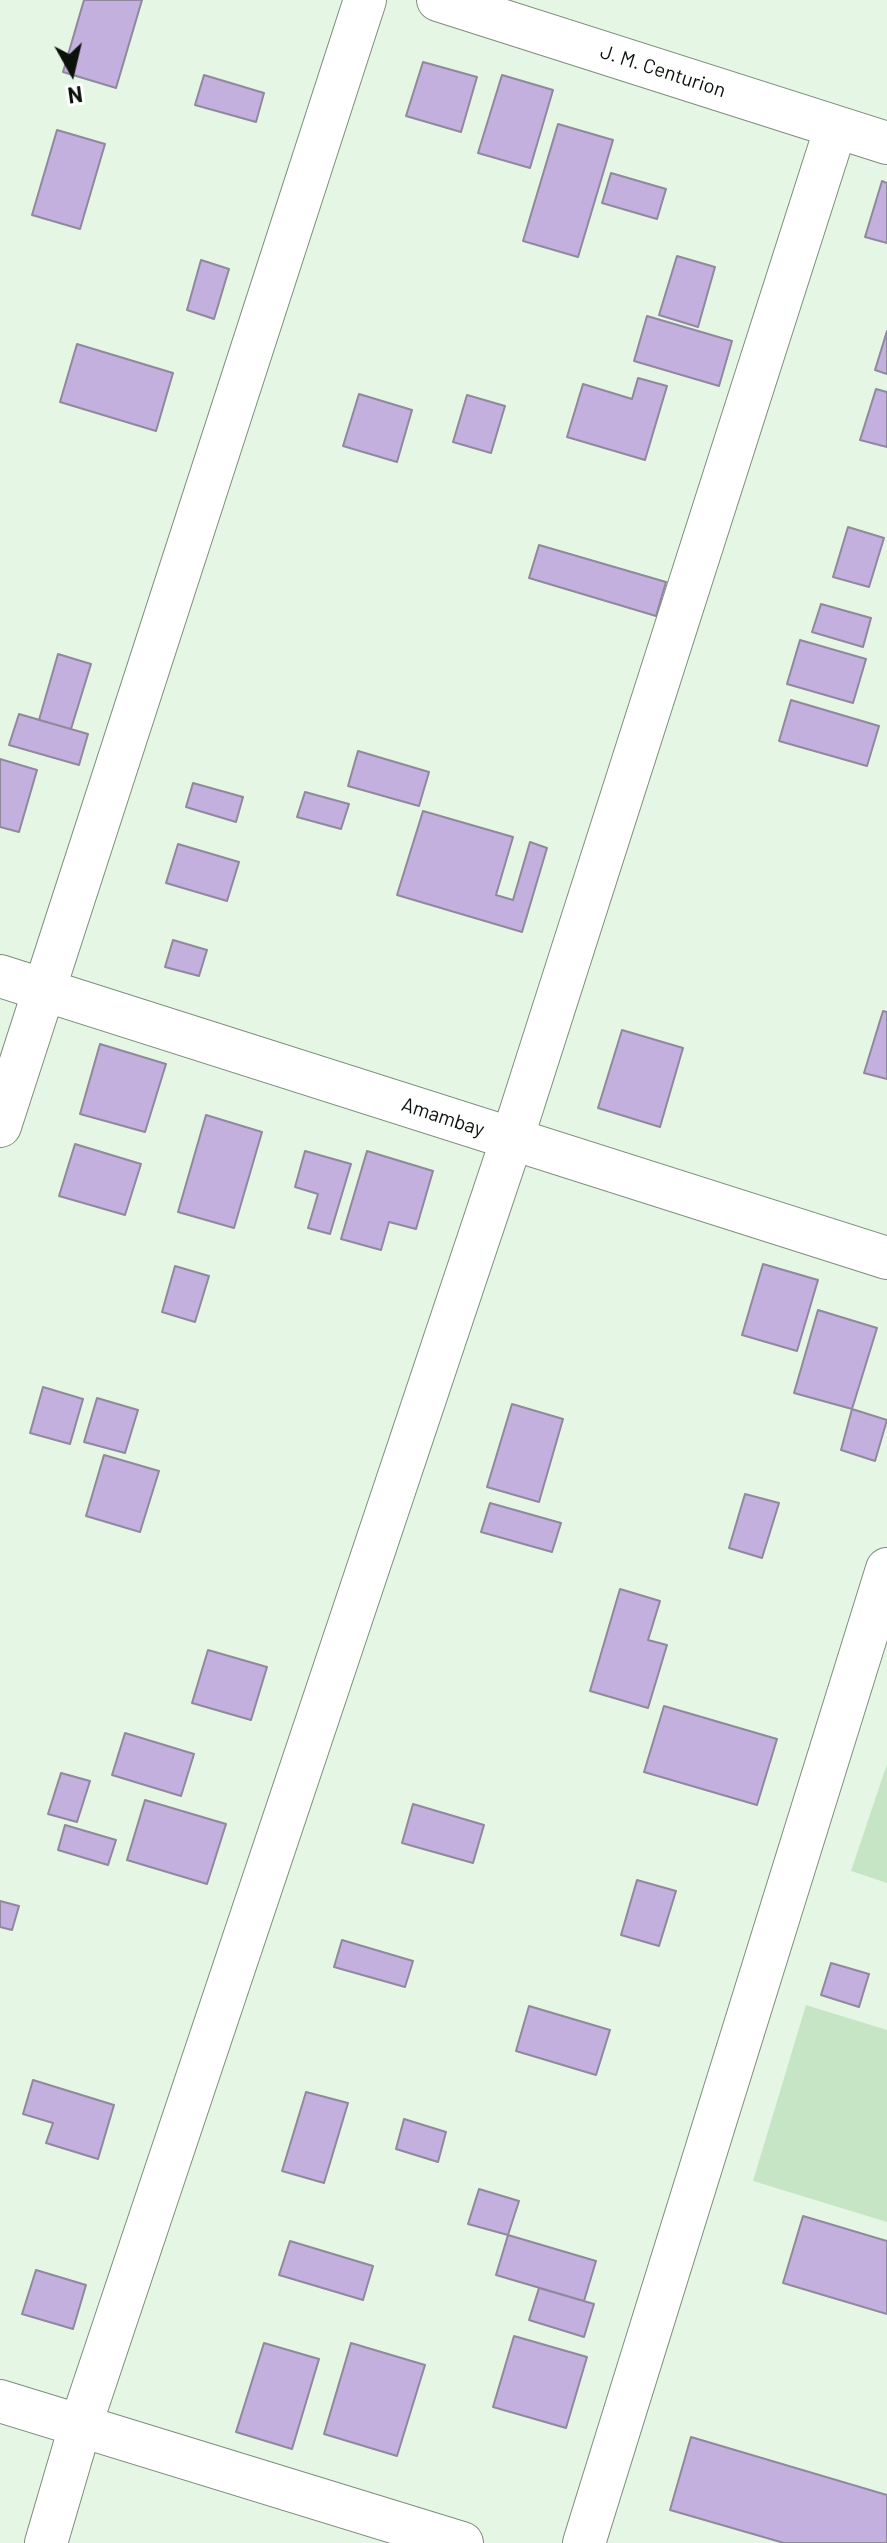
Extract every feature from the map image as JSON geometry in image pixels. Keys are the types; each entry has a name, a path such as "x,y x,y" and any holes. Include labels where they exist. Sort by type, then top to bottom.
{"street":[{"path":"0,1126 365,0"},
{"name":"J. M. Centurion","path":"438,0 487,6 887,143"},
{"path":"46,2543 80,2427 512,1139 836,127"},
{"name":"Amambay","path":"0,976 887,1258"},
{"path":"584,2543 887,1569"},
{"path":"0,2401 462,2543"}],"green space":[{"path":"887,1764 887,1883 851,1871"},
{"path":"806,2005 887,2030 887,2222 753,2181"}],"building":[{"path":"84,0 142,0 116,88 63,72"},
{"path":"423,62 477,77 461,132 406,116"},
{"path":"204,75 264,93 256,122 195,105"},
{"path":"502,75 553,90 530,168 478,153"},
{"path":"558,124 613,140 578,257 523,241"},
{"path":"57,130 105,144 80,229 32,215"},
{"path":"611,173 666,189 657,219 602,203"},
{"path":"882,181 887,183 887,243 865,237"},
{"path":"677,256 715,267 698,327 659,315"},
{"path":"201,260 229,269 214,319 187,310"},
{"path":"647,316 732,341 719,386 634,361"},
{"path":"887,331 887,374 875,370"},
{"path":"77,344 173,373 156,431 60,402"},
{"path":"638,378 667,386 645,460 567,437 583,384 632,399"},
{"path":"876,389 887,392 887,447 860,440"},
{"path":"359,394 412,410 397,462 343,446"},
{"path":"467,395 505,406 491,453 453,442"},
{"path":"848,527 884,538 869,587 833,577"},
{"path":"539,545 666,582 656,616 529,578"},
{"path":"821,604 871,618 863,647 812,632"},
{"path":"800,640 866,659 853,703 787,684"},
{"path":"58,654 91,664 71,729 39,720"},
{"path":"791,700 879,726 867,766 779,741"},
{"path":"19,714 88,734 79,765 9,745"},
{"path":"358,751 429,772 419,806 348,786"},
{"path":"0,759 37,770 19,832 0,827"},
{"path":"193,783 243,797 236,822 186,807"},
{"path":"305,792 349,804 341,829 297,817"},
{"path":"423,811 513,837 496,895 513,900 530,842 547,848 522,932 397,895"},
{"path":"178,844 239,862 227,901 166,883"},
{"path":"173,940 207,950 199,976 165,967"},
{"path":"883,1011 887,1012 887,1079 864,1073"},
{"path":"622,1030 683,1048 660,1127 598,1108"},
{"path":"100,1044 166,1064 145,1132 80,1114"},
{"path":"206,1115 262,1132 234,1228 178,1212"},
{"path":"75,1144 141,1164 125,1215 59,1196"},
{"path":"305,1151 351,1164 330,1234 308,1228 318,1194 295,1187"},
{"path":"367,1151 433,1171 416,1229 389,1222 381,1250 341,1239"},
{"path":"763,1264 818,1280 797,1351 742,1335"},
{"path":"175,1266 209,1276 195,1322 162,1312"},
{"path":"818,1310 877,1328 852,1409 794,1393"},
{"path":"43,1387 83,1399 70,1444 30,1433"},
{"path":"97,1398 138,1410 125,1453 84,1442"},
{"path":"512,1404 563,1419 539,1502 487,1487"},
{"path":"852,1409 887,1420 875,1461 841,1450"},
{"path":"104,1455 159,1471 140,1532 86,1516"},
{"path":"745,1494 779,1503 762,1558 729,1548"},
{"path":"490,1503 561,1523 552,1552 481,1532"},
{"path":"620,1589 660,1601 648,1640 667,1645 648,1708 590,1691"},
{"path":"208,1650 267,1667 251,1720 192,1703"},
{"path":"664,1706 777,1739 757,1805 644,1772"},
{"path":"125,1733 194,1754 181,1796 112,1775"},
{"path":"61,1773 90,1781 77,1822 48,1814"},
{"path":"145,1800 226,1824 207,1884 127,1860"},
{"path":"413,1804 484,1825 473,1863 402,1843"},
{"path":"65,1825 116,1840 108,1865 58,1850"},
{"path":"637,1880 676,1891 659,1946 621,1935"},
{"path":"0,1901 19,1906 12,1930 0,1927"},
{"path":"342,1940 413,1961 405,1987 334,1967"},
{"path":"831,1963 869,1974 859,2007 821,1995"},
{"path":"529,2006 610,2030 596,2075 516,2051"},
{"path":"33,2080 114,2105 98,2159 46,2143 53,2123 23,2114"},
{"path":"306,2092 348,2103 324,2183 282,2171"},
{"path":"404,2119 446,2132 438,2162 396,2149"},
{"path":"479,2189 519,2201 508,2235 468,2224"},
{"path":"803,2216 887,2241 887,2314 783,2283"},
{"path":"508,2235 596,2261 584,2301 496,2275"},
{"path":"290,2241 373,2266 363,2300 279,2275"},
{"path":"36,2270 86,2285 73,2329 22,2314"},
{"path":"539,2288 594,2304 584,2337 529,2320"},
{"path":"514,2336 587,2357 566,2428 493,2407"},
{"path":"264,2343 319,2359 292,2449 236,2432"},
{"path":"351,2343 425,2365 397,2456 324,2434"},
{"path":"691,2437 887,2495 887,2543 784,2543 670,2510"}]}
